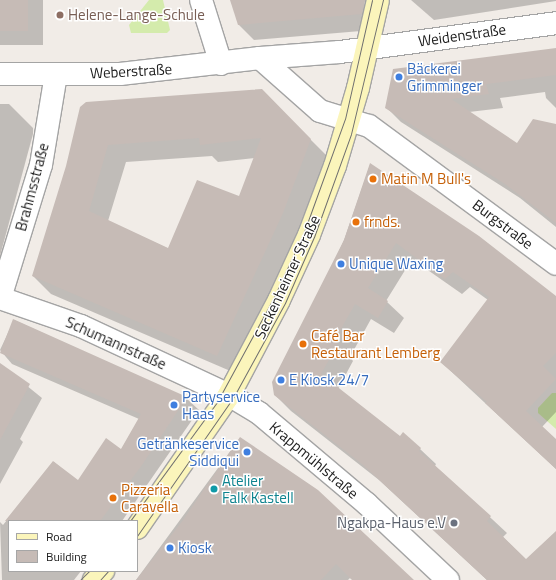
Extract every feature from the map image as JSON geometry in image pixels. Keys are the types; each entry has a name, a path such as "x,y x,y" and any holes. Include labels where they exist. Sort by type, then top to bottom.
{"street":[{"path":"201,0 221,64"},
{"name":"Seckenheimer Straße","path":"138,527 229,395 279,300 309,235 350,120 378,0"},
{"name":"Weidenstraße","path":"368,48 556,23"},
{"name":"Weberstraße","path":"0,74 120,74 221,64 260,58 368,48"},
{"path":"260,58 320,111 350,120"},
{"name":"Brahmsstraße","path":"0,298 41,165 56,74"},
{"name":"Burgstraße","path":"350,120 369,126 556,264"},
{"name":"Schumannstraße","path":"0,298 81,326 229,395"},
{"name":"Krappmühlstraße","path":"229,395 259,414 367,504 448,580"},
{"path":"94,580 102,572"}],"green space":[{"path":"149,0 163,0 170,30 167,33 131,33 129,25"},
{"path":"552,393 556,393 556,429 538,413 538,408"}],"building":[{"path":"0,0 28,0 28,31 0,31"},
{"path":"230,0 365,0 362,14 238,25"},
{"path":"556,48 556,75 486,84 489,94 451,99 517,143 533,119 556,124 556,223 505,184 385,108 393,69"},
{"path":"262,89 311,139 283,213 217,356 32,276 66,166 80,107 86,102","holes":["199,138 200,145 261,138 239,196 197,180 168,248 89,211 108,145"]},
{"path":"370,163 479,236 556,296 556,353 543,366 556,379 526,411 556,439 556,469 485,403 487,402 440,362 489,297 453,272 445,279 396,243 368,288 388,301 378,318 355,304 334,341 338,344 321,374 400,436 403,432 421,448 419,451 491,516 487,521 526,559 556,531 556,580 487,580 362,464 274,395 272,382 344,240"},
{"path":"13,319 187,397 142,465 101,520 5,521 53,461 78,480 106,438 121,449 141,414 0,353"},
{"path":"0,363 30,384 0,440"},
{"path":"240,437 318,490 414,580 352,580 336,564 321,580 136,580 181,523"}],"tram line":[{"path":"131,520 217,402 274,297 304,232 345,119 372,0"},
{"path":"138,535 233,398 285,303 314,237 351,134 383,0"},
{"path":"80,580 88,572"},
{"path":"100,580 107,572"}],"place":[{"name":"Helene-Lange-Schule","path":"60,15"},
{"name":"Bäckerei Grimminger","path":"399,77"},
{"name":"Matin M Bull's","path":"373,179"},
{"name":"frnds.","path":"356,222"},
{"name":"Unique Waxing","path":"341,264"},
{"name":"Café Bar Restaurant Lemberg","path":"303,344"},
{"name":"E Kiosk 24/7","path":"281,380"},
{"name":"Partyservice Haas","path":"174,405"},
{"name":"Getränkeservice Siddiqui","path":"247,452"},
{"name":"Atelier Falk Kastell","path":"214,489"},
{"name":"Pizzeria Caravella","path":"113,498"},
{"name":"Ngakpa-Haus e.V","path":"454,523"},
{"name":"Kiosk","path":"170,548"}]}
